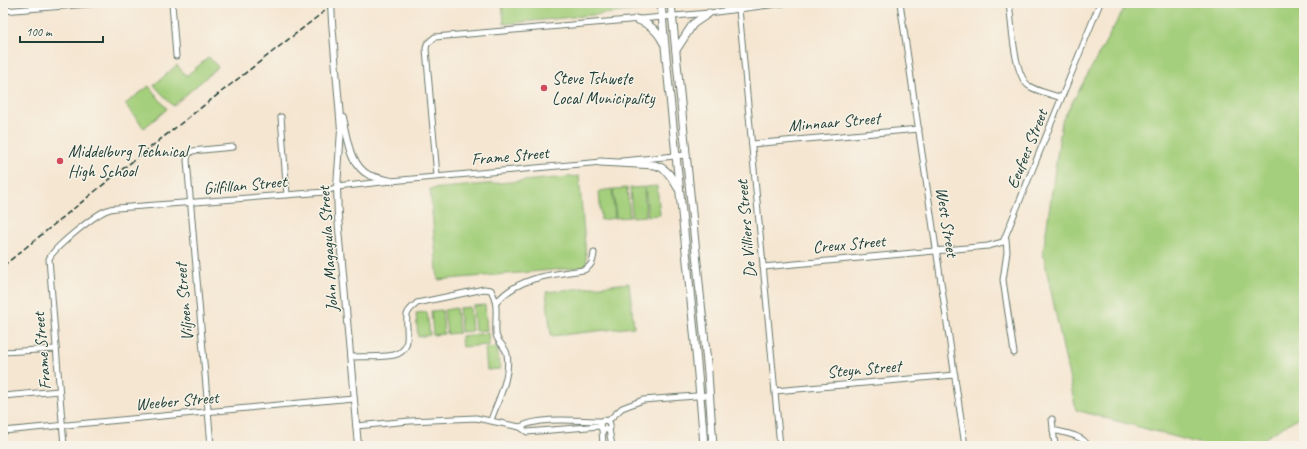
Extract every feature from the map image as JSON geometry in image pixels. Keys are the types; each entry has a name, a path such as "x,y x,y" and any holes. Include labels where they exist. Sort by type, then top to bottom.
{"main road":[{"path":"661,3 674,156 683,212 704,446"},
{"path":"671,3 692,211 713,446"},
{"path":"676,50 693,24 710,13"},
{"path":"636,19 652,27 659,34 665,48"},
{"path":"600,162 655,165 662,167 669,173 680,191"},
{"path":"683,212 692,211"},
{"path":"690,298 699,298"}],"street":[{"path":"26,3 26,9"},
{"path":"3,12 100,3"},
{"path":"172,3 176,56"},
{"name":"John Magagula Street","path":"331,3 340,107 340,153 337,187 338,217 358,446"},
{"path":"437,176 426,49 430,41 440,36 710,13 784,3"},
{"name":"West Street","path":"900,3 965,446"},
{"path":"1009,3 1017,62 1024,81 1030,87 1061,98"},
{"name":"Eeufees Street","path":"1014,353 1003,280 1007,252 1007,236 1100,3"},
{"name":"De Villiers Street","path":"739,10 780,446"},
{"path":"340,107 352,154 359,166 368,175 391,181"},
{"path":"281,117 287,195"},
{"name":"Minnaar Street","path":"752,144 919,129"},
{"name":"Viljoen Street","path":"211,446 189,203 188,155 197,150 233,147"},
{"name":"Frame Street","path":"337,187 437,176 686,155"},
{"name":"Gilfillan Street","path":"51,254 95,217 106,210 325,192 337,187"},
{"path":"937,250 998,244 1003,242 1007,236"},
{"name":"Creux Street","path":"763,267 937,250"},
{"path":"496,303 509,289 519,284 545,276 589,268 594,253"},
{"name":"Frame Street","path":"51,254 48,266 64,446"},
{"path":"350,357 394,355 401,352 405,348 408,337 407,315 416,303 484,289 491,290 496,303 496,335 506,349 508,359 507,373 491,420"},
{"path":"3,352 56,349"},
{"name":"Steyn Street","path":"775,391 955,375"},
{"path":"3,396 59,391"},
{"path":"356,426 410,421 476,418 520,427 527,432 603,424 629,404 643,400 709,395"},
{"name":"Weeber Street","path":"3,431 353,398"},
{"path":"1052,419 1054,446"},
{"path":"520,427 528,423 561,420 610,424 609,429 612,446"},
{"path":"603,424 609,429"},
{"path":"603,424 603,446"},
{"path":"1053,430 1075,436 1087,443 1088,446"}],"green space":[{"path":"502,3 651,3 651,9 504,24"},
{"path":"1127,3 1304,3 1304,414 1252,446 1209,446 1076,410 1043,253 1062,121"},
{"path":"209,57 218,67 173,106 154,85 177,65 186,76"},
{"path":"149,86 167,109 144,128 125,104"},
{"path":"579,176 587,267 438,280 430,189"},
{"path":"657,186 660,215 648,216 645,187"},
{"path":"644,187 646,216 632,217 630,188"},
{"path":"627,188 630,217 616,218 613,189"},
{"path":"612,189 615,218 601,220 599,191"},
{"path":"629,283 634,327 551,336 546,292"},
{"path":"485,305 487,330 475,331 473,306"},
{"path":"470,307 472,331 461,332 459,308"},
{"path":"456,308 459,333 447,334 444,310"},
{"path":"442,310 444,334 433,335 431,311"},
{"path":"427,312 430,335 418,337 416,313"},
{"path":"488,333 489,345 462,347 461,336"},
{"path":"497,347 500,369 487,370 485,348"}],"railway":[{"path":"3,266 120,171 335,3"}],"place":[{"name":"Steve Tshwete Local Municipality","path":"544,88"},
{"name":"Middelburg Technical High School","path":"60,161"}]}
